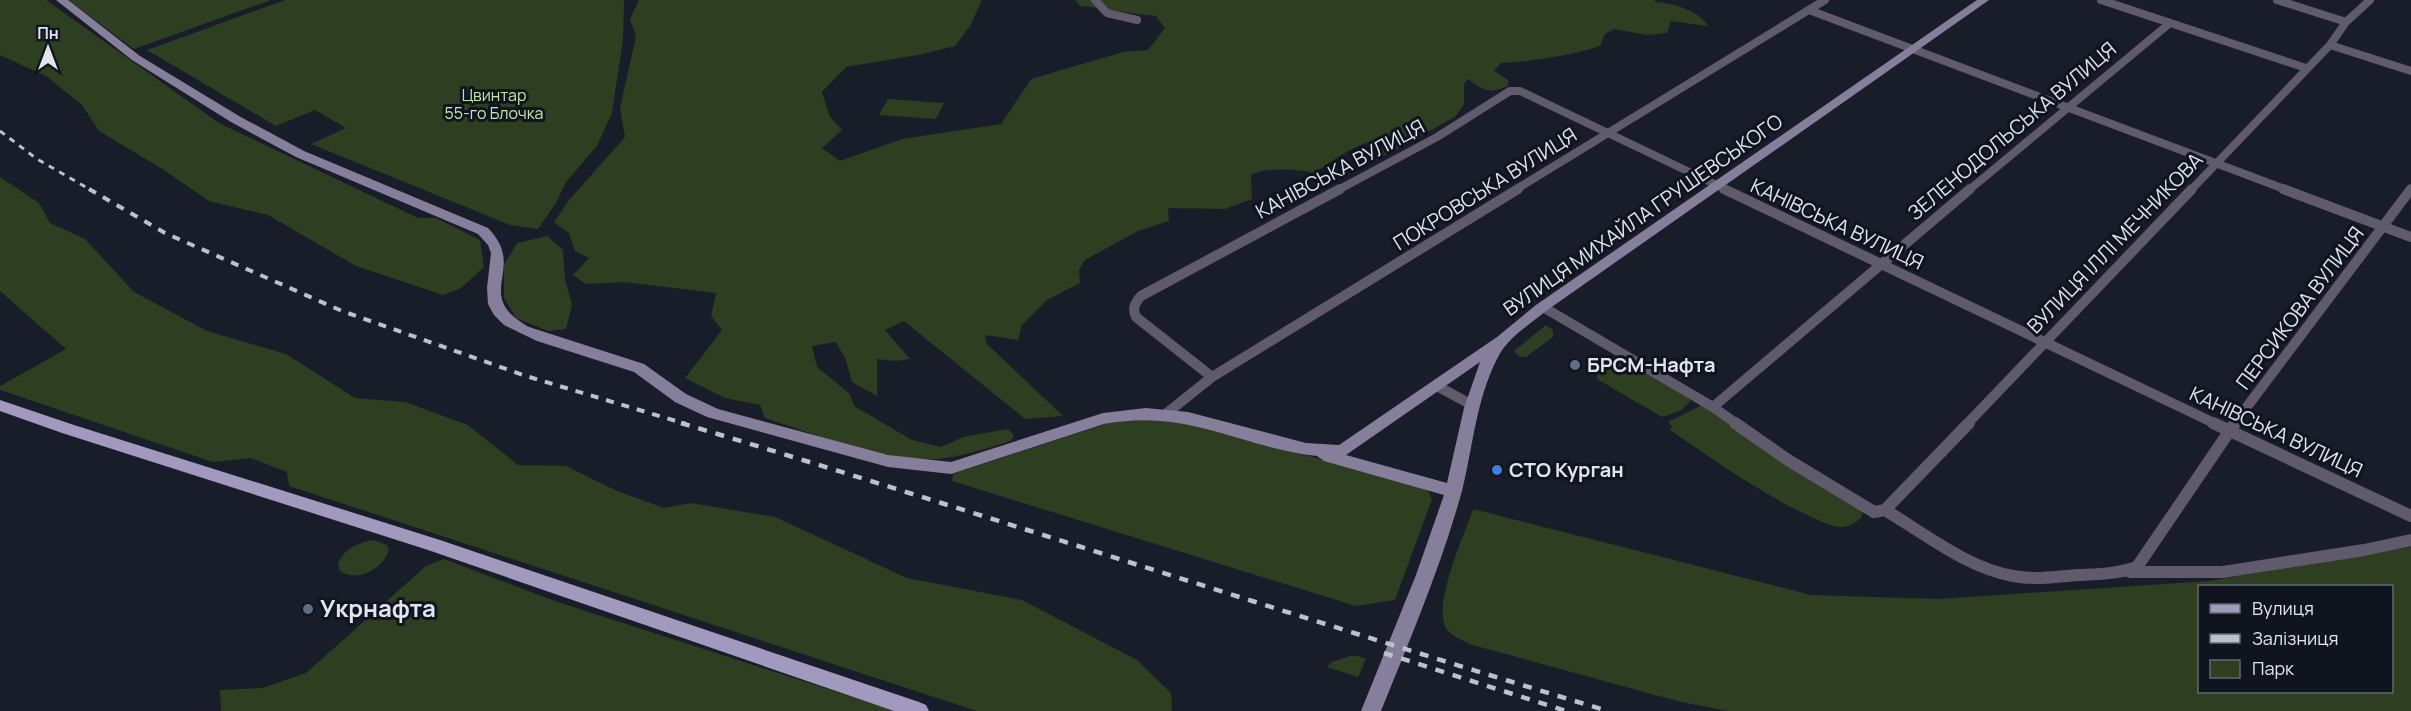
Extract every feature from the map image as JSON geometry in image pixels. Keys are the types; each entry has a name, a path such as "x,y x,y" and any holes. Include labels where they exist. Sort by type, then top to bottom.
{"main road":[{"path":"0,405 68,429 434,546 919,711"}],"street":[{"path":"61,0 136,58 235,120 300,154 483,231 495,246 498,261 493,294 497,310 508,322 527,332 637,367 659,379 686,401 713,412 888,461 951,468 1125,413 1167,413 1196,419 1453,491"},
{"path":"1095,0 1101,10 1108,14 1137,20"},
{"name":"ПОКРОВСЬКА ВУЛИЦЯ","path":"1167,413 1212,378 1825,0"},
{"name":"ВУЛИЦЯ МИХАЙЛА ГРУШЕВСЬКОГО","path":"1371,711 1397,648 1453,491 1472,405 1489,359 1500,341 1543,307 1984,0"},
{"path":"2101,0 2306,68"},
{"path":"2277,0 2346,22"},
{"name":"ВУЛИЦЯ ІЛЛІ МЕЧНИКОВА","path":"1885,510 2330,45 2346,22 2370,0"},
{"path":"1809,10 2411,237"},
{"name":"ЗЕЛЕНОДОЛЬСЬКА ВУЛИЦЯ","path":"1713,407 1880,264 2170,23"},
{"path":"2330,45 2411,71"},
{"name":"КАНІВСЬКА ВУЛИЦЯ","path":"1212,378 1136,317 1133,305 1141,296 1437,137 1490,101 1510,92 1523,92 1716,187 2411,516"},
{"name":"ПЕРСИКОВА ВУЛИЦЯ","path":"2123,572 2137,567 2156,535 2230,429 2385,227 2411,189"},
{"path":"1543,307 1713,407 1788,460 1874,512 1885,510 1989,569 2012,576 2123,572 2223,572 2364,550 2411,540"},
{"path":"1312,452 1343,450 1500,341"},
{"path":"1437,386 1472,405"}],"green space":[{"path":"0,0 46,0 219,123 418,218 436,218 480,240 484,267 461,288 443,295 356,266 268,215 209,201 164,170 99,131 82,105 46,76 0,55"},
{"path":"68,0 271,0 134,49"},
{"name":"Цвинтар 55-го Блочка","path":"285,0 624,0 623,39 612,113 597,146 566,182 556,203 538,229 510,225 311,144 346,128 315,110 276,126 147,50"},
{"path":"639,0 982,0 970,26 955,46 918,55 846,67 822,92 830,117 842,130 822,148 840,161 902,139 1001,124 1031,79 1123,52 1148,50 1165,28 1156,16 1080,6 1075,0 1654,0 1692,12 1704,20 1708,26 1671,21 1667,33 1647,35 1614,29 1605,34 1600,46 1576,53 1501,63 1494,71 1508,80 1508,86 1487,90 1468,79 1464,84 1464,104 1455,117 1371,163 1366,159 1395,140 1372,142 1352,149 1314,173 1282,169 1257,172 1251,175 1252,199 1225,209 1168,208 1169,221 1138,231 1085,260 1079,270 1080,283 1047,300 1022,325 1018,340 985,335 987,344 1063,416 1025,419 904,321 885,330 910,359 895,361 877,359 877,396 852,382 846,360 836,342 812,346 817,367 850,394 854,406 912,440 941,447 963,437 1008,429 1014,436 1011,441 964,455 914,459 849,446 765,418 760,405 725,398 685,378 722,330 711,316 716,293 624,282 586,284 573,275 589,258 575,251 569,233 554,222 569,200 625,137 620,108 636,36 630,19"},
{"path":"888,99 944,103 936,119 879,115"},
{"path":"0,177 39,203 50,223 85,239 134,292 207,331 286,354 355,398 405,402 468,425 518,465 566,466 617,491 664,508 691,503 775,517 907,578 1022,600 1137,660 1171,693 1172,711 977,711 289,486 287,472 251,458 213,462 0,390 0,386 66,349 0,291"},
{"path":"547,236 563,250 565,280 572,305 566,329 548,331 516,318 504,298 504,265 517,243"},
{"path":"1546,325 1553,330 1553,337 1526,357 1520,357 1514,351"},
{"path":"1621,357 1689,397 1690,402 1680,411 1662,417 1597,379 1597,373"},
{"path":"1702,405 1863,509 1862,517 1845,527 1820,521 1751,484 1669,429 1673,427 1668,422"},
{"path":"1124,418 1181,421 1423,487 1432,499 1395,600 1356,606 952,481 953,474 961,471"},
{"path":"1473,509 1811,595 1938,599 2209,581 2411,547 2411,711 1727,711 1677,701 1469,644 1451,634 1444,622 1443,608 1445,591"},
{"path":"373,540 387,545 389,550 381,563 361,575 340,571 338,565 340,559 347,551 356,545"},
{"path":"444,559 555,601 896,711 221,711 220,690 262,688 306,673 426,566"},
{"path":"1350,656 1366,659 1358,677 1327,667 1332,662"}],"railway":[{"path":"0,131 37,159 91,190"},
{"path":"89,189 165,233 342,311 526,376 686,424"},
{"path":"681,423 1608,711"},
{"path":"1384,653 1566,711"}],"place":[{"name":"БРСМ-Нафта","path":"1575,365"},
{"name":"СТО Курган","path":"1497,470"},
{"name":"Укрнафта","path":"308,609"}]}
